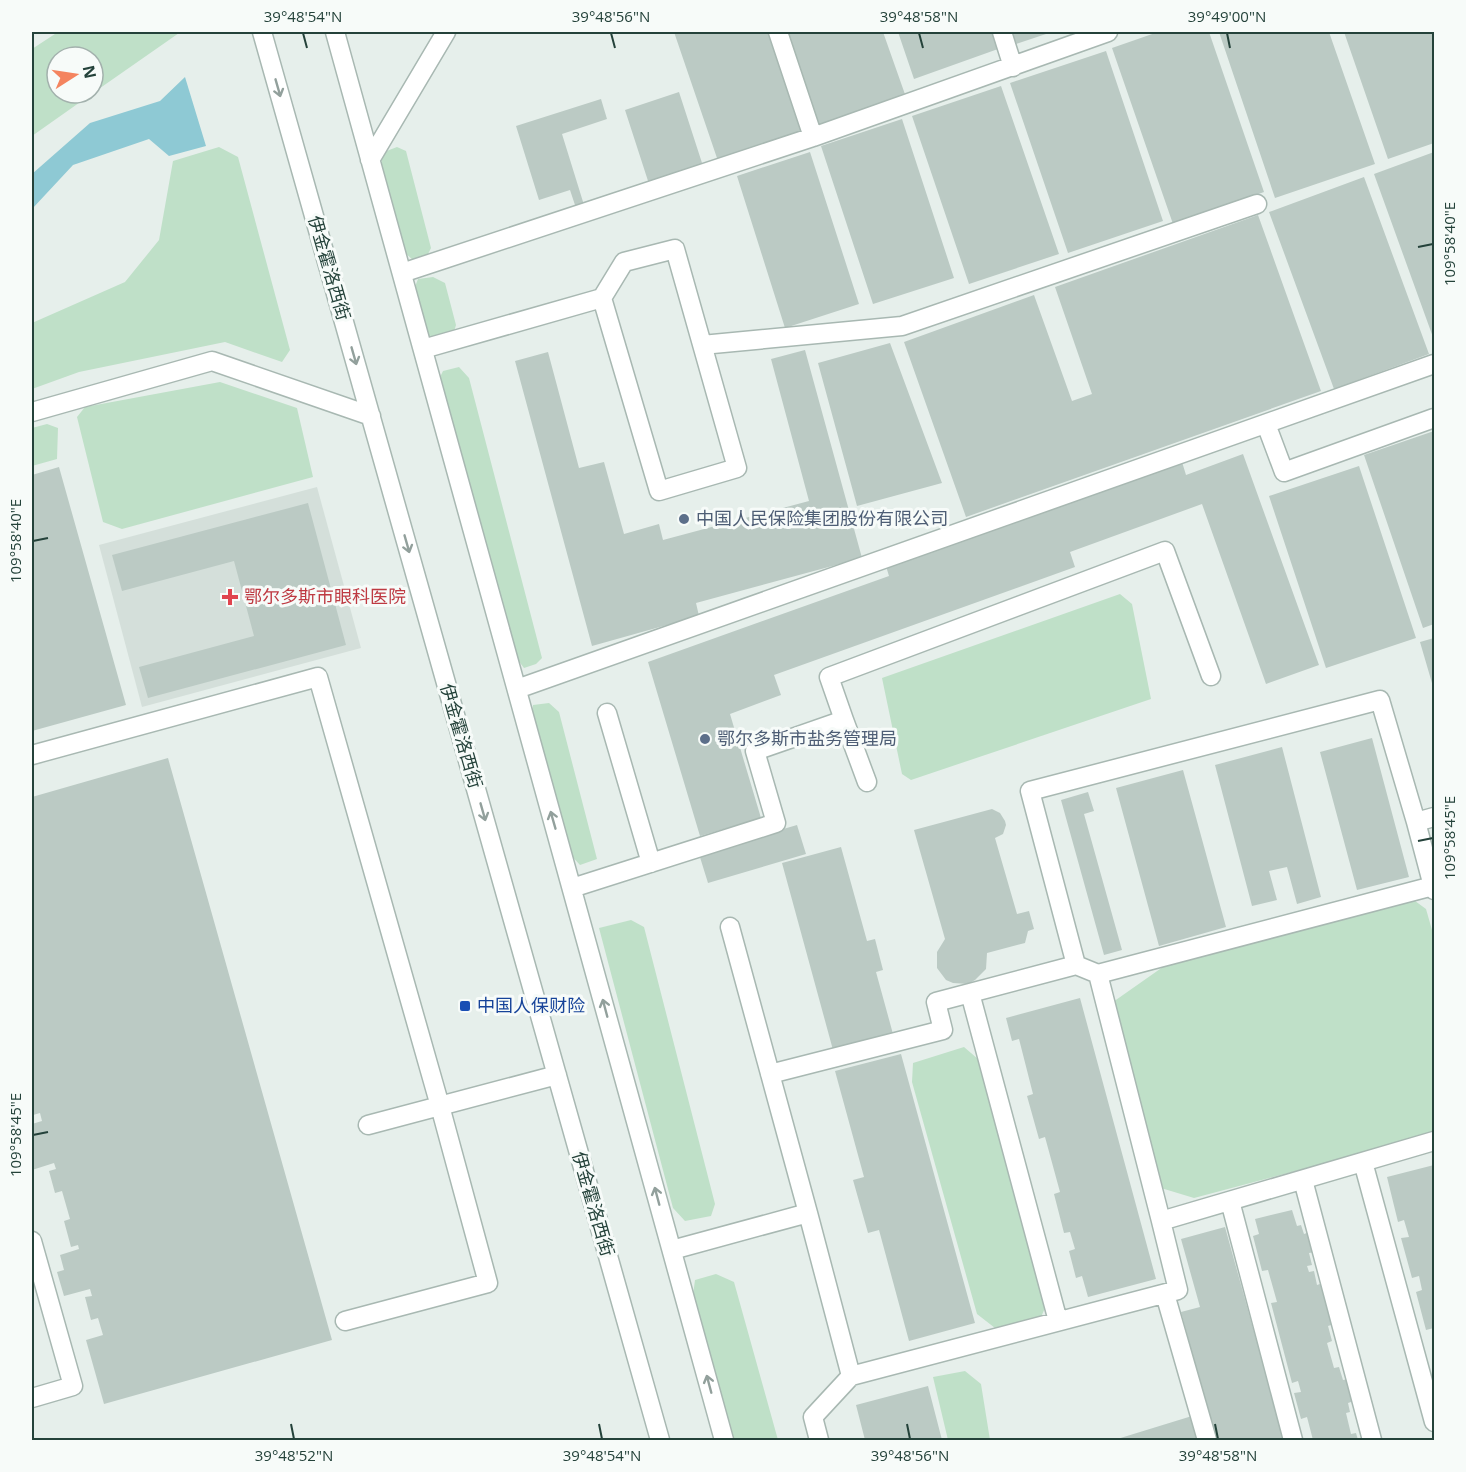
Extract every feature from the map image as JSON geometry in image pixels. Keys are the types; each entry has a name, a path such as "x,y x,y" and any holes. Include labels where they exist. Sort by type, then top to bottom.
{"street":[{"name":"伊金霍洛西街","path":"262,32 660,1440"},
{"path":"335,32 724,1440"},
{"path":"370,159 446,32"},
{"path":"778,32 813,137"},
{"path":"1002,32 1013,67"},
{"path":"402,273 813,137 1108,32"},
{"path":"702,345 902,326 1257,204"},
{"path":"423,349 602,298 624,262 675,249 737,468 659,491 602,298"},
{"path":"32,412 212,361 371,416"},
{"path":"517,689 1434,364"},
{"path":"1266,424 1284,472 1434,418"},
{"path":"867,782 829,677 1165,551 1211,676"},
{"path":"32,755 318,677 488,1283 345,1321"},
{"path":"770,1074 943,1029 936,1002 1076,965 1098,974 1434,888 1380,700 1030,791 1076,965"},
{"path":"606,713 651,863"},
{"path":"572,888 776,823 755,751 844,720"},
{"path":"1416,822 1434,817"},
{"path":"730,927 851,1376"},
{"path":"819,1440 813,1417 851,1376 1178,1290 1098,974"},
{"path":"970,993 1058,1321"},
{"path":"368,1125 556,1075"},
{"path":"1161,1221 1434,1141"},
{"path":"1363,1162 1434,1422"},
{"path":"1303,1180 1372,1440"},
{"path":"1230,1201 1293,1440"},
{"path":"672,1250 808,1213"},
{"path":"32,1241 73,1386 32,1398"},
{"path":"1165,1294 1207,1440"}],"shaded area":[{"name":"鄂尔多斯市眼科医院","path":"317,487 361,648 142,707 99,545"}],"green space":[{"path":"58,32 179,32 105,85 105,45 45,45 45,105 76,105 32,136 32,49"},
{"path":"219,147 238,157 290,350 282,362 225,342 79,372 32,389 32,323 125,282 159,240 173,161"},
{"path":"397,147 406,151 431,248 427,256 413,260 403,251 381,164 384,152"},
{"path":"433,277 445,283 456,325 453,335 434,340 426,335 413,292 418,279"},
{"path":"459,367 469,378 542,658 536,664 524,668 515,656 438,381 443,371"},
{"path":"220,382 297,408 313,477 122,529 103,522 77,417 85,407"},
{"path":"47,424 58,428 57,459 32,466 32,428"},
{"path":"1120,594 1132,604 1151,699 911,780 902,774 882,678"},
{"path":"549,703 559,712 597,859 580,865 567,851 531,720 533,705"},
{"path":"1411,898 1426,909 1434,937 1434,1134 1194,1198 1161,1188 1113,1002 1170,962"},
{"path":"631,920 644,927 715,1204 711,1216 685,1221 673,1208 599,928"},
{"path":"964,1047 978,1059 1045,1308 1041,1317 995,1328 977,1314 912,1082 913,1063"},
{"path":"716,1274 734,1282 778,1440 733,1440 693,1295 695,1280"},
{"path":"965,1371 981,1384 990,1440 948,1440 933,1377"}],"water":[{"path":"185,77 206,146 169,156 149,139 73,165 32,209 32,174 90,123 160,101"}],"building":[{"path":"674,32 770,32 805,131 718,161"},
{"path":"786,32 883,32 907,100 820,130"},
{"path":"898,32 992,32 998,49 914,79"},
{"path":"1012,32 1052,32 1016,44"},
{"path":"1158,32 1209,32 1264,192 1173,224 1112,48"},
{"path":"1219,32 1329,32 1375,164 1275,198"},
{"path":"1344,32 1434,32 1434,143 1388,159"},
{"path":"1106,51 1163,221 1068,253 1010,83"},
{"path":"1001,86 1059,254 969,284 912,116"},
{"path":"679,92 703,166 649,184 625,110"},
{"path":"601,99 607,119 562,134 584,205 576,208 570,190 539,200 516,126"},
{"path":"902,119 954,278 873,304 821,146"},
{"path":"810,152 859,304 785,328 737,176"},
{"path":"1434,152 1434,340 1374,174"},
{"path":"1364,177 1429,354 1334,389 1269,212"},
{"path":"1258,215 1321,391 966,517 904,342 1034,295 1072,401 1092,394 1055,287"},
{"path":"890,343 942,483 857,506 818,363"},
{"path":"805,350 862,558 696,603 699,616 592,646 515,361 548,352 579,468 604,462 624,534 659,524 663,540 809,501 771,359"},
{"path":"1434,431 1434,624 1423,628 1364,455"},
{"path":"1243,454 1319,665 1266,684 1202,504 1070,552 1075,567 774,675 781,695 730,714 761,818 700,836 648,662 889,576 885,563 1182,462 1186,475"},
{"path":"1359,466 1416,638 1326,668 1269,496"},
{"path":"59,467 126,705 32,731 32,475"},
{"path":"308,503 346,645 148,698 139,667 254,636 234,561 122,591 112,555"},
{"path":"1434,638 1434,690 1420,642"},
{"path":"1372,738 1409,877 1357,890 1320,752"},
{"path":"1282,747 1321,897 1297,904 1287,867 1269,871 1277,900 1252,906 1215,765"},
{"path":"168,758 332,1340 104,1404 86,1340 103,1335 98,1318 91,1320 85,1297 92,1296 90,1289 64,1296 57,1272 64,1270 60,1255 79,1249 78,1245 71,1247 64,1221 70,1219 62,1191 55,1193 49,1171 56,1169 54,1163 32,1170 32,1124 42,1121 40,1113 33,1115 32,1108 32,1095 34,1094 32,1083 32,797"},
{"path":"1183,770 1226,927 1159,946 1116,788"},
{"path":"1088,792 1094,811 1084,814 1122,950 1104,955 1061,800"},
{"path":"992,809 1000,813 1006,825 1003,834 995,838 1017,914 1029,911 1034,929 1028,931 1025,943 987,953 986,969 975,980 968,984 953,983 946,980 937,968 937,952 945,939 914,830"},
{"path":"797,825 806,854 708,883 699,854"},
{"path":"841,847 867,941 875,939 883,970 876,972 893,1034 833,1050 782,863"},
{"path":"1080,998 1156,1279 1088,1297 1082,1276 1076,1278 1069,1251 1075,1249 1070,1232 1064,1233 1054,1194 1060,1192 1045,1137 1039,1139 1027,1096 1033,1094 1019,1039 1012,1041 1006,1018"},
{"path":"901,1054 975,1323 909,1341 879,1230 868,1233 853,1180 864,1177 835,1071"},
{"path":"1434,1165 1434,1328 1426,1330 1416,1292 1422,1290 1419,1276 1412,1278 1401,1238 1409,1237 1404,1220 1398,1222 1387,1177"},
{"path":"1292,1210 1297,1226 1301,1225 1304,1234 1310,1232 1315,1252 1309,1253 1312,1265 1307,1266 1309,1272 1314,1271 1317,1285 1323,1283 1334,1324 1328,1326 1332,1341 1327,1343 1334,1368 1339,1367 1343,1380 1348,1379 1354,1401 1348,1403 1350,1412 1346,1413 1351,1434 1356,1433 1358,1440 1313,1440 1307,1417 1301,1419 1294,1393 1301,1392 1298,1381 1292,1383 1271,1303 1277,1302 1268,1270 1262,1271 1253,1236 1259,1234 1255,1219"},
{"path":"1225,1227 1284,1440 1216,1440 1181,1312 1200,1307 1181,1239"},
{"path":"928,1386 942,1440 865,1440 856,1405"},
{"path":"1192,1416 1200,1440 1114,1440"}],"place":[{"name":"中国人民保险集团股份有限公司","path":"684,519"},
{"name":"鄂尔多斯市眼科医院","path":"230,597"},
{"name":"鄂尔多斯市盐务管理局","path":"705,739"},
{"name":"中国人保财险","path":"465,1006"}]}
